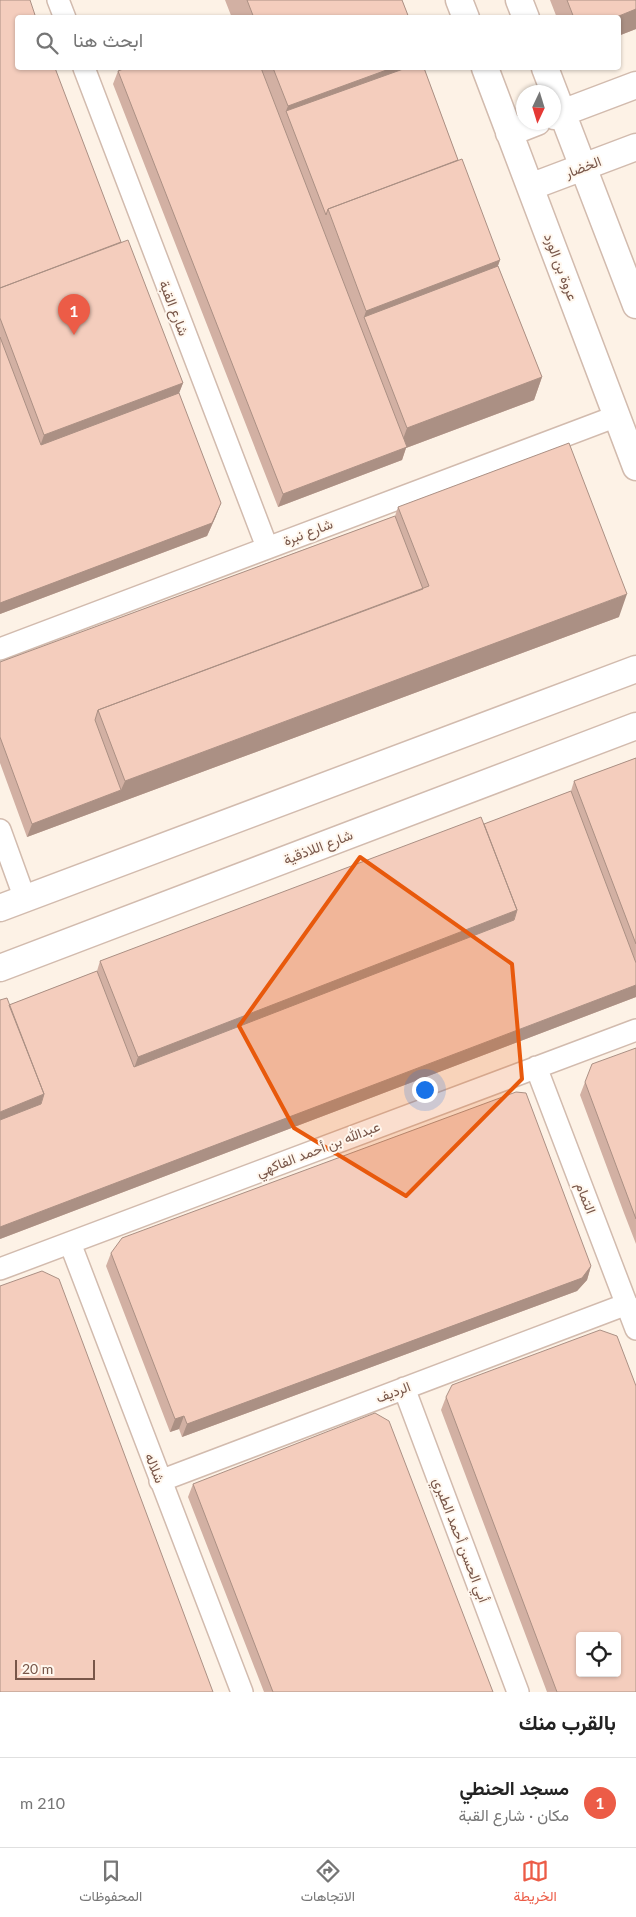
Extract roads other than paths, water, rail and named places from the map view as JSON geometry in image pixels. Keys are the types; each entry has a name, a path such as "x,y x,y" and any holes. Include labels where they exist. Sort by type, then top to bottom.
{"street":[{"path":"58,0 64,15"},
{"path":"460,0 465,15"},
{"path":"520,0 525,15"},
{"name":"شارع القبة","path":"85,70 266,547"},
{"name":"عروة بن الورد","path":"486,70 636,468"},
{"path":"546,70 550,85"},
{"path":"561,113 636,85"},
{"path":"561,120 583,167 636,305"},
{"path":"510,133 517,130"},
{"name":"الخضار","path":"530,187 636,147"},
{"name":"شارع نبرة","path":"0,649 616,416"},
{"path":"0,908 636,669"},
{"name":"شارع اللاذقية","path":"0,968 636,726"},
{"path":"0,830 25,898"},
{"name":"عبدالله بن أحمد الفاكهي","path":"0,1269 636,1030"},
{"name":"التمام","path":"536,1067 636,1329"},
{"name":"شلاله","path":"70,1242 242,1692"},
{"name":"الرديف","path":"160,1481 626,1304"},
{"name":"أبي الحسن أحمد الطبري","path":"404,1388 518,1692"}],"place":[{"name":"مسجد الحنطي","path":"74,335"}]}
